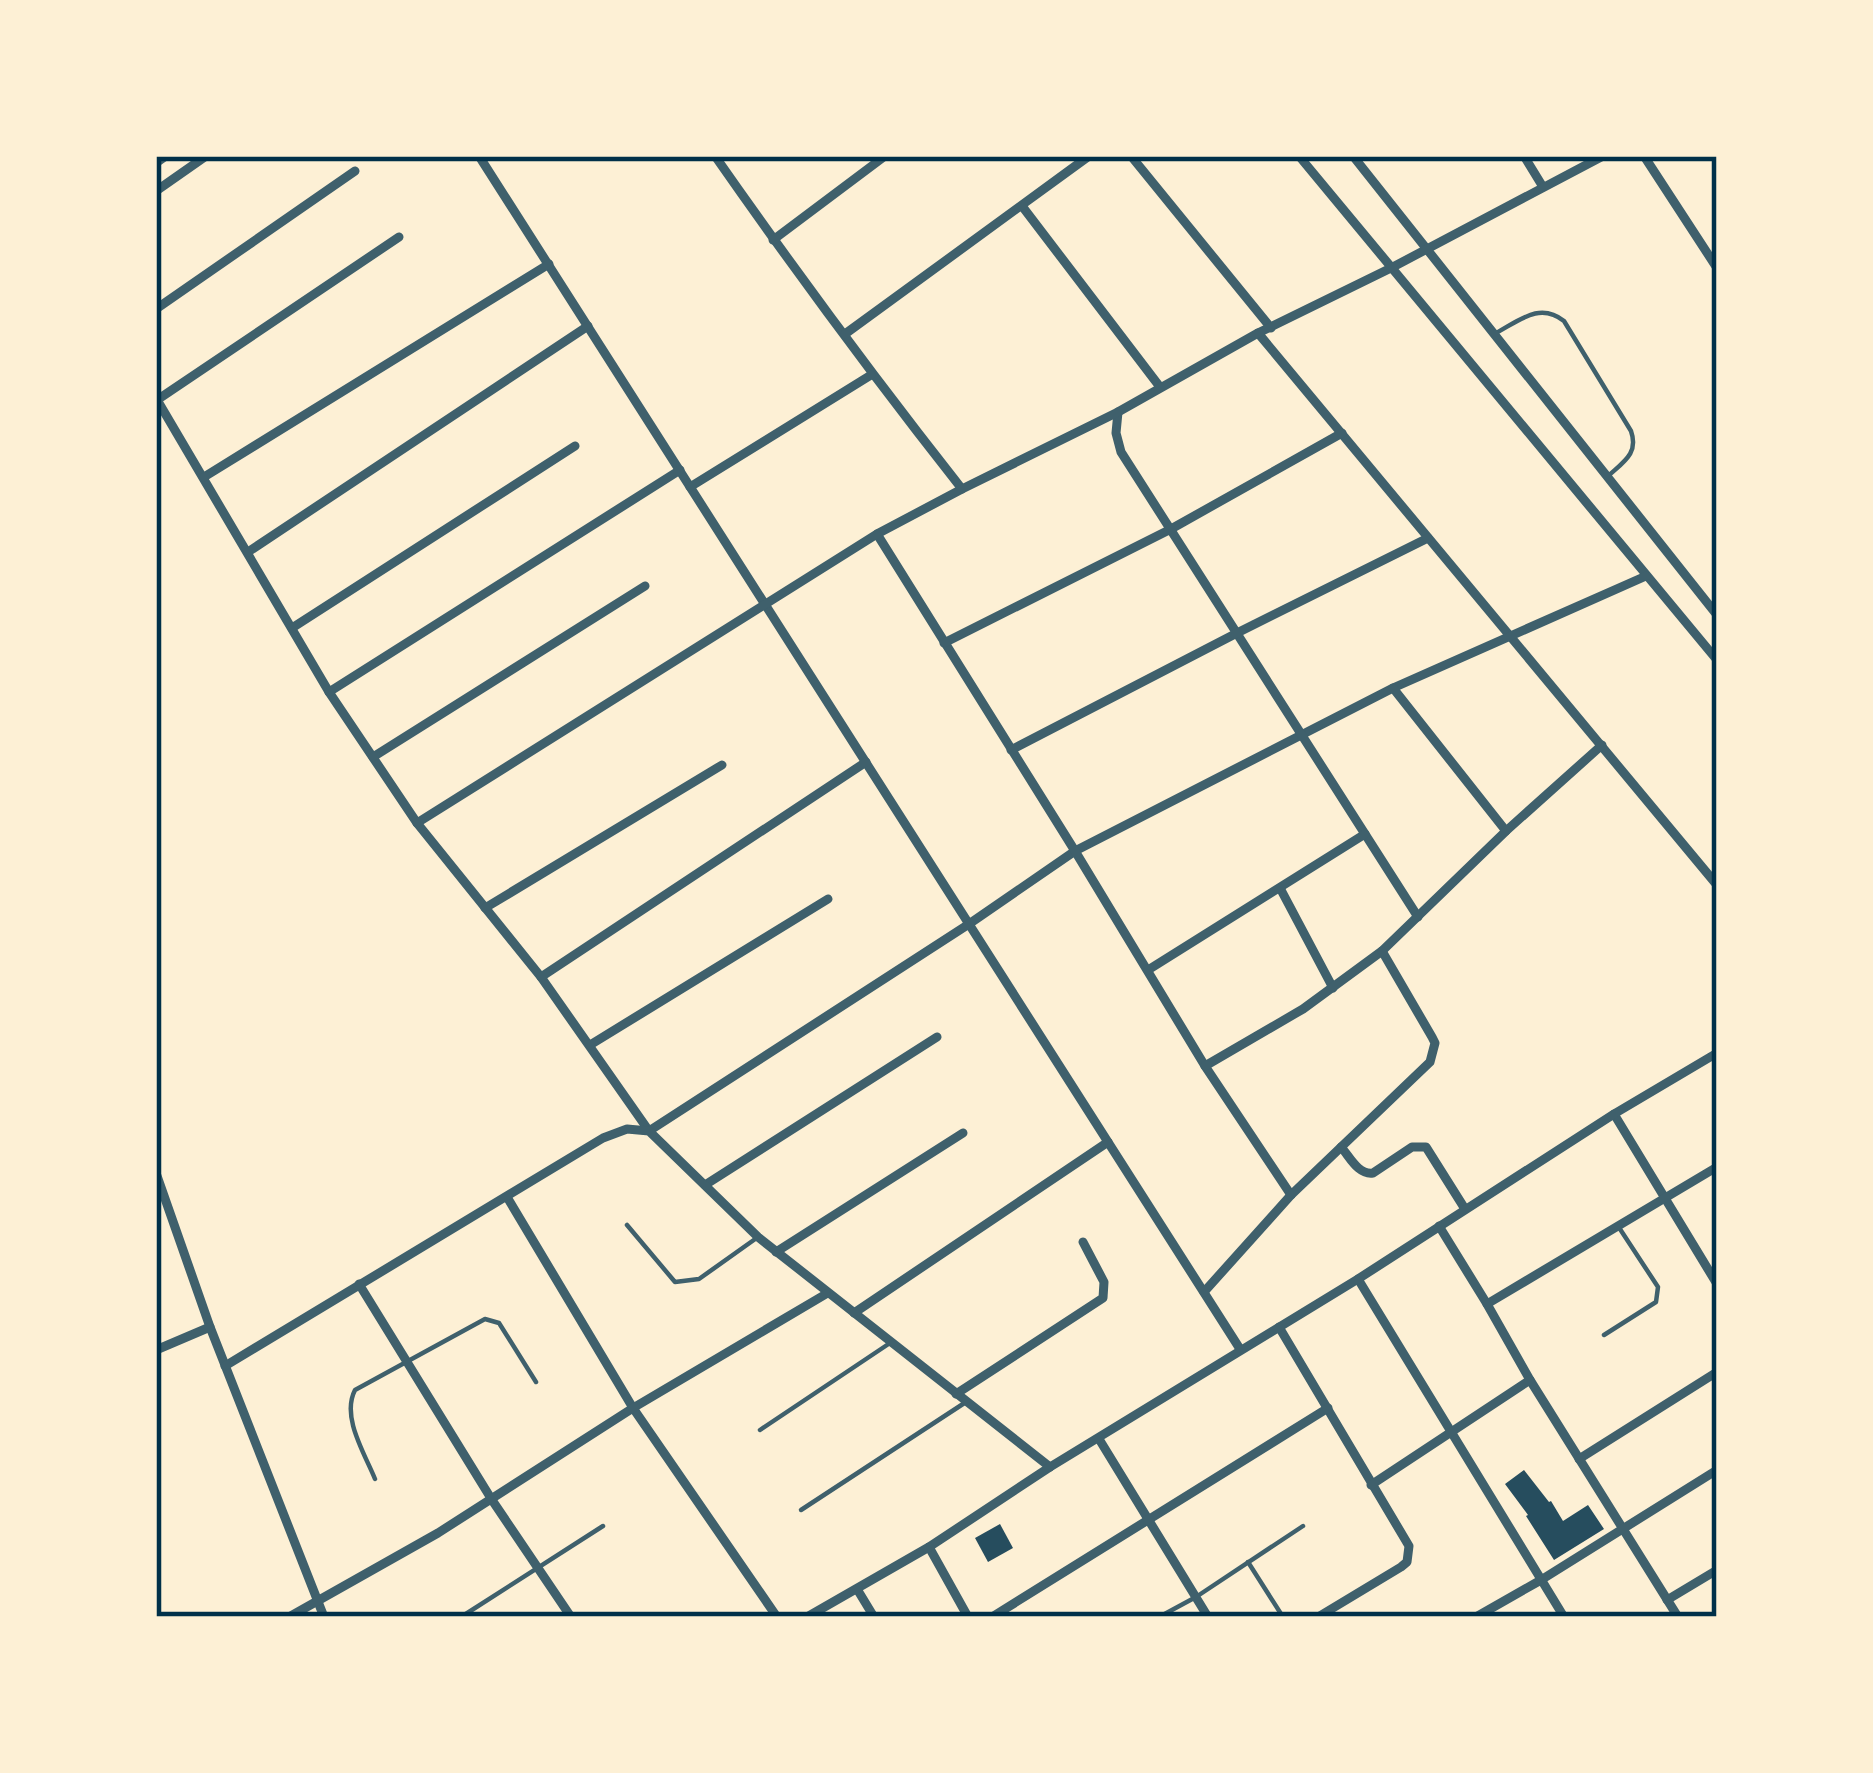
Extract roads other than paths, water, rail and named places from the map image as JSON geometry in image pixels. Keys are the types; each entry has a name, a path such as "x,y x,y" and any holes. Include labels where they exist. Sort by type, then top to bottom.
{"street":[{"path":"156,191 206,156"},
{"path":"479,156 1240,1349"},
{"path":"715,156 871,375 962,488"},
{"path":"773,240 885,156"},
{"path":"844,334 1089,156"},
{"path":"1130,156 1270,328"},
{"path":"1299,156 1717,660"},
{"path":"1353,156 1717,615"},
{"path":"1524,156 1543,188"},
{"path":"417,823 878,534 1603,156"},
{"path":"1644,156 1717,268"},
{"path":"156,309 355,171"},
{"path":"1022,206 1160,387"},
{"path":"399,237 156,399 329,692 417,823 541,977 649,1131 758,1238 1050,1468"},
{"path":"204,477 549,264"},
{"path":"248,552 587,326"},
{"path":"1258,333 1717,885"},
{"path":"690,487 871,375"},
{"path":"1118,412 1121,452 1418,917"},
{"path":"944,643 1171,529 1342,433"},
{"path":"292,628 575,446"},
{"path":"329,692 680,470"},
{"path":"878,534 1204,1066 1292,1195"},
{"path":"1011,750 1428,538"},
{"path":"226,1366 603,1138 627,1130 649,1131 1075,851 1393,688 1646,576"},
{"path":"373,757 645,586"},
{"path":"1393,688 1506,831"},
{"path":"1204,1066 1333,988 1382,951 1602,745"},
{"path":"541,977 866,762"},
{"path":"485,908 722,765"},
{"path":"1148,970 1365,834"},
{"path":"1280,888 1333,988"},
{"path":"590,1045 828,899"},
{"path":"1204,1292 1292,1195 1430,1062 1432,1037 1382,951"},
{"path":"705,1185 937,1037"},
{"path":"807,1617 929,1547 1717,1053"},
{"path":"1615,1114 1717,1285"},
{"path":"776,1252 963,1133"},
{"path":"854,1313 1108,1142"},
{"path":"1341,1147 1366,1174 1412,1148 1426,1147 1465,1209"},
{"path":"1487,1304 1717,1167"},
{"path":"156,1173 210,1327 324,1617"},
{"path":"507,1197 633,1408 777,1617"},
{"path":"1438,1226 1678,1617"},
{"path":"956,1394 1103,1298 1104,1282 1083,1241"},
{"path":"1358,1280 1564,1617"},
{"path":"359,1284 492,1500 571,1617"},
{"path":"289,1617 492,1500 633,1408 826,1294"},
{"path":"156,1349 210,1327"},
{"path":"1280,1327 1409,1546 1407,1562 1318,1617"},
{"path":"1580,1460 1717,1372"},
{"path":"1371,1485 1530,1380"},
{"path":"992,1617 1328,1408"},
{"path":"1099,1439 1208,1617"},
{"path":"1476,1617 1717,1470"},
{"path":"929,1547 968,1617"},
{"path":"1667,1600 1717,1570"},
{"path":"857,1588 874,1617"}],"lane":[{"path":"1493,335 1537,311 1552,311 1564,321 1635,443 1632,454 1607,477"},
{"path":"627,1226 675,1282 698,1279 758,1238"},
{"path":"1604,1335 1656,1302 1658,1295 1658,1287 1618,1226"},
{"path":"1705,1264 1717,1258"},
{"path":"375,1479 350,1416 355,1390 484,1319 500,1323 536,1382"},
{"path":"760,1430 890,1343"},
{"path":"801,1510 966,1402"},
{"path":"461,1617 603,1526"},
{"path":"1159,1617 1303,1526"},
{"path":"1248,1562 1283,1617"}]}
